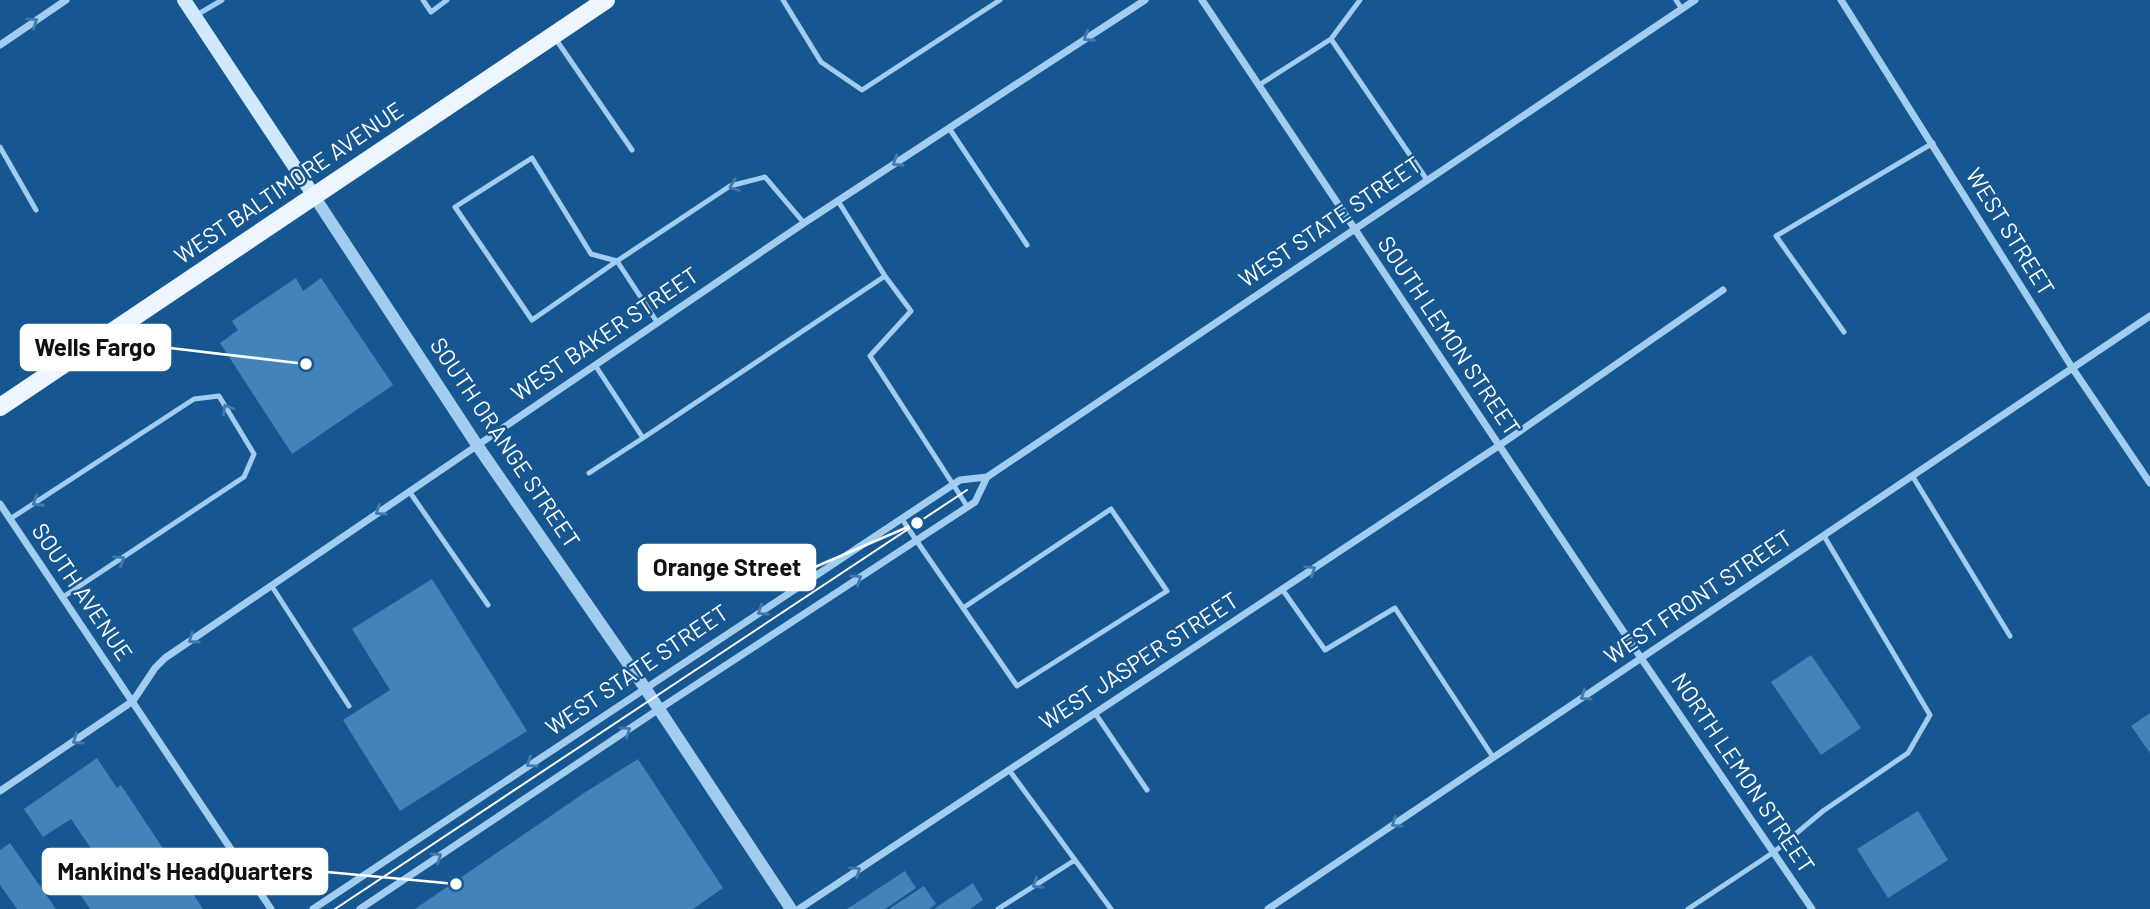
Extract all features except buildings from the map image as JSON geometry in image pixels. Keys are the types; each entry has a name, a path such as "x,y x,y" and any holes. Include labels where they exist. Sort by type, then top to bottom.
{"main road":[{"name":"SOUTH ORANGE STREET","path":"184,0 314,196"},
{"name":"WEST BALTIMORE AVENUE","path":"0,407 606,0"}],"street":[{"path":"0,45 66,0"},
{"name":"WEST BAKER STREET","path":"0,791 133,701 155,668 165,659 271,585 804,223 1145,0"},
{"name":"SOUTH LEMON STREET","path":"1202,0 1642,658"},
{"name":"WEST STATE STREET","path":"313,909 960,480 987,477 1695,0"},
{"name":"WEST STREET","path":"1842,0 2073,369 2150,482"},
{"name":"SOUTH ORANGE STREET","path":"314,196 477,444 645,688 791,909"},
{"name":"WEST JASPER STREET","path":"799,909 1500,445 1723,290"},
{"name":"WEST FRONT STREET","path":"1268,909 2150,316"},
{"name":"WEST STATE STREET","path":"360,909 975,502 987,477"},
{"name":"SOUTH AVENUE","path":"0,504 271,909"},
{"name":"NORTH LEMON STREET","path":"1642,658 1812,909"}],"lane":[{"path":"195,16 222,0"},
{"path":"423,0 431,12 447,0"},
{"path":"783,0 821,62 862,90 1000,0"},
{"path":"1259,85 1331,40 1360,0"},
{"path":"1676,0 1682,9"},
{"path":"554,35 632,149"},
{"path":"1331,40 1427,180"},
{"path":"949,128 1027,245"},
{"path":"1844,332 1776,236 1933,144"},
{"path":"0,148 36,210"},
{"path":"657,322 617,261 591,254 532,159 455,207 532,320 617,261 730,186 765,177 804,223"},
{"path":"838,201 911,311 870,356 967,506"},
{"path":"589,473 886,276"},
{"path":"595,365 643,438"},
{"path":"10,519 194,399 219,396 254,454 244,477 63,597"},
{"path":"1913,477 2010,636"},
{"path":"408,491 488,606"},
{"path":"902,519 916,540 963,608 1017,686 1167,591 1111,509 963,608"},
{"path":"1688,909 1774,852 1823,811 1908,753 1930,715 1824,536"},
{"path":"271,585 349,706"},
{"path":"1282,589 1325,650 1395,608 1493,757"},
{"path":"1095,713 1147,790"},
{"path":"1009,770 1111,909"},
{"path":"998,909 1075,860"}],"tram line":[{"path":"335,909 967,490"}],"place":[{"name":"Wells Fargo","path":"306,364"},
{"name":"Orange Street","path":"917,523"},
{"name":"Mankind's HeadQuarters","path":"456,884"}]}
